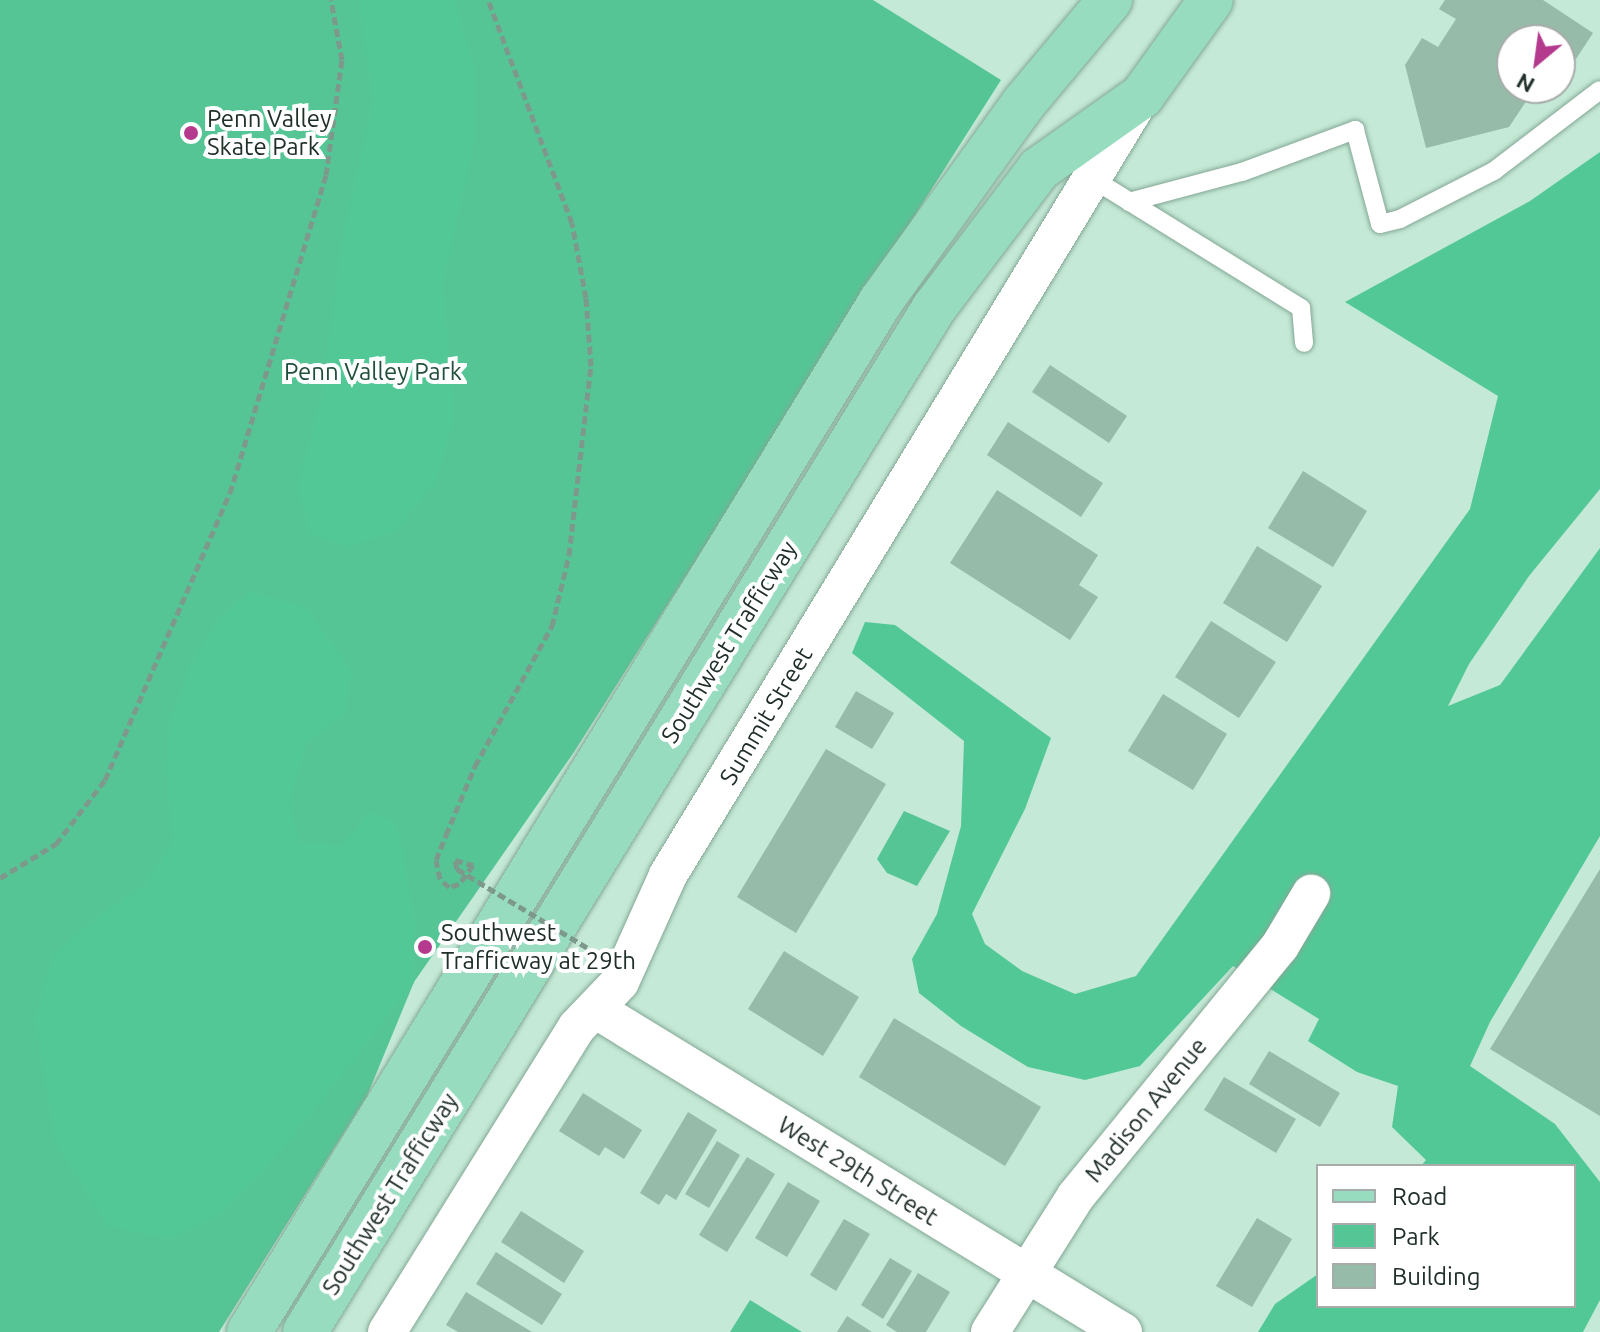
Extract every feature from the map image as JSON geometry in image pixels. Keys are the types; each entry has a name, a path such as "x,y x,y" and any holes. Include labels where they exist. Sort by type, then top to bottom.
{"main road":[{"name":"Southwest Trafficway","path":"249,1332 881,301 1023,104 1110,0"},
{"name":"Southwest Trafficway","path":"305,1332 934,308 1039,169 1142,96 1211,0"}],"street":[{"name":"Summit Street","path":"387,1332 577,1027 620,982 668,875 1142,96"},
{"name":"Madison Avenue","path":"990,1332 1076,1196 1280,946 1311,894"},
{"name":"West 29th Street","path":"595,1009 1123,1332"}],"lane":[{"path":"1129,202 1242,172 1355,130 1380,224 1400,219 1494,171 1600,90"},
{"path":"1093,179 1301,308 1304,343"}],"path":[{"path":"0,878 56,844 105,780 230,493 326,175 342,60 331,0"},
{"path":"488,0 572,223 586,298 591,366 569,555 552,626 475,766 436,860 440,879 449,887 459,884 473,865 455,860 457,869 601,956"}],"green space":[{"name":"Penn Valley Park","path":"0,0 873,0 1001,80 574,752 414,982 367,1096 219,1332 0,1332"},
{"path":"359,0 454,0 474,65 476,134 443,283 454,418 437,479 396,532 347,547 310,533 298,485 321,399 343,236 373,102"},
{"path":"1600,152 1600,489 1529,576 1469,664 1448,706 1500,685 1600,548 1600,836 1490,1022 1470,1066 1555,1124 1600,1182 1600,1300 1583,1332 1258,1332 1275,1304 1316,1275 1316,1308 1576,1308 1576,1164 1423,1164 1426,1160 1392,1127 1398,1086 1357,1072 1308,1041 1319,1019 1233,966 1140,1066 1085,1080 1028,1067 961,1026 919,993 912,959 937,914 961,826 964,741 852,653 865,622 895,625 1051,738 1025,809 972,914 985,944 1022,971 1075,994 1136,976 1470,509 1498,396 1345,302 1530,201"},
{"path":"251,591 307,608 352,672 345,714 307,742 289,801 299,842 341,845 371,811 397,824 415,920 414,983 285,1146 222,1213 170,1239 108,1226 55,1142 35,1016 55,953 99,915 145,885 173,841 166,768 170,721 189,668 220,617"},
{"path":"904,811 950,831 917,886 887,873 877,859"},
{"path":"750,1300 802,1332 730,1332"}],"building":[{"path":"1445,0 1543,0 1593,33 1576,59 1576,24 1496,24 1496,104 1524,104 1509,127 1426,148 1405,65 1422,38 1438,47 1456,19 1439,9"},
{"path":"1050,365 1127,416 1109,443 1032,392"},
{"path":"1008,422 1103,483 1081,517 987,455"},
{"path":"1303,471 1367,511 1333,567 1268,528"},
{"path":"997,490 1098,555 1079,585 1098,597 1070,640 950,563"},
{"path":"1257,546 1322,586 1287,642 1223,603"},
{"path":"1211,621 1276,662 1239,718 1175,677"},
{"path":"856,691 894,713 872,749 835,727"},
{"path":"1163,694 1227,734 1193,790 1128,751"},
{"path":"826,749 886,784 796,933 737,897"},
{"path":"1600,869 1600,1116 1490,1049"},
{"path":"784,951 859,997 823,1056 748,1009"},
{"path":"894,1018 1041,1107 1005,1166 859,1077"},
{"path":"1269,1051 1340,1093 1320,1127 1249,1084"},
{"path":"1224,1077 1296,1119 1276,1153 1204,1110"},
{"path":"583,1093 642,1130 624,1159 605,1147 599,1156 559,1131"},
{"path":"688,1112 717,1130 676,1200 666,1194 659,1205 640,1193"},
{"path":"717,1141 740,1155 709,1208 685,1194"},
{"path":"747,1157 775,1174 727,1252 699,1235"},
{"path":"788,1182 820,1201 787,1257 755,1238"},
{"path":"521,1211 584,1251 564,1283 501,1242"},
{"path":"1257,1218 1292,1239 1252,1307 1216,1286"},
{"path":"844,1219 870,1234 836,1291 810,1275"},
{"path":"496,1252 562,1294 542,1325 476,1284"},
{"path":"890,1258 912,1271 883,1319 861,1305"},
{"path":"918,1273 950,1292 926,1332 897,1332 886,1325"},
{"path":"466,1292 532,1332 458,1332 446,1325"},
{"path":"847,1316 872,1332 837,1332"}],"place":[{"name":"Penn Valley Skate Park","path":"191,133"},
{"name":"Southwest Trafficway at 29th","path":"425,947"}]}
